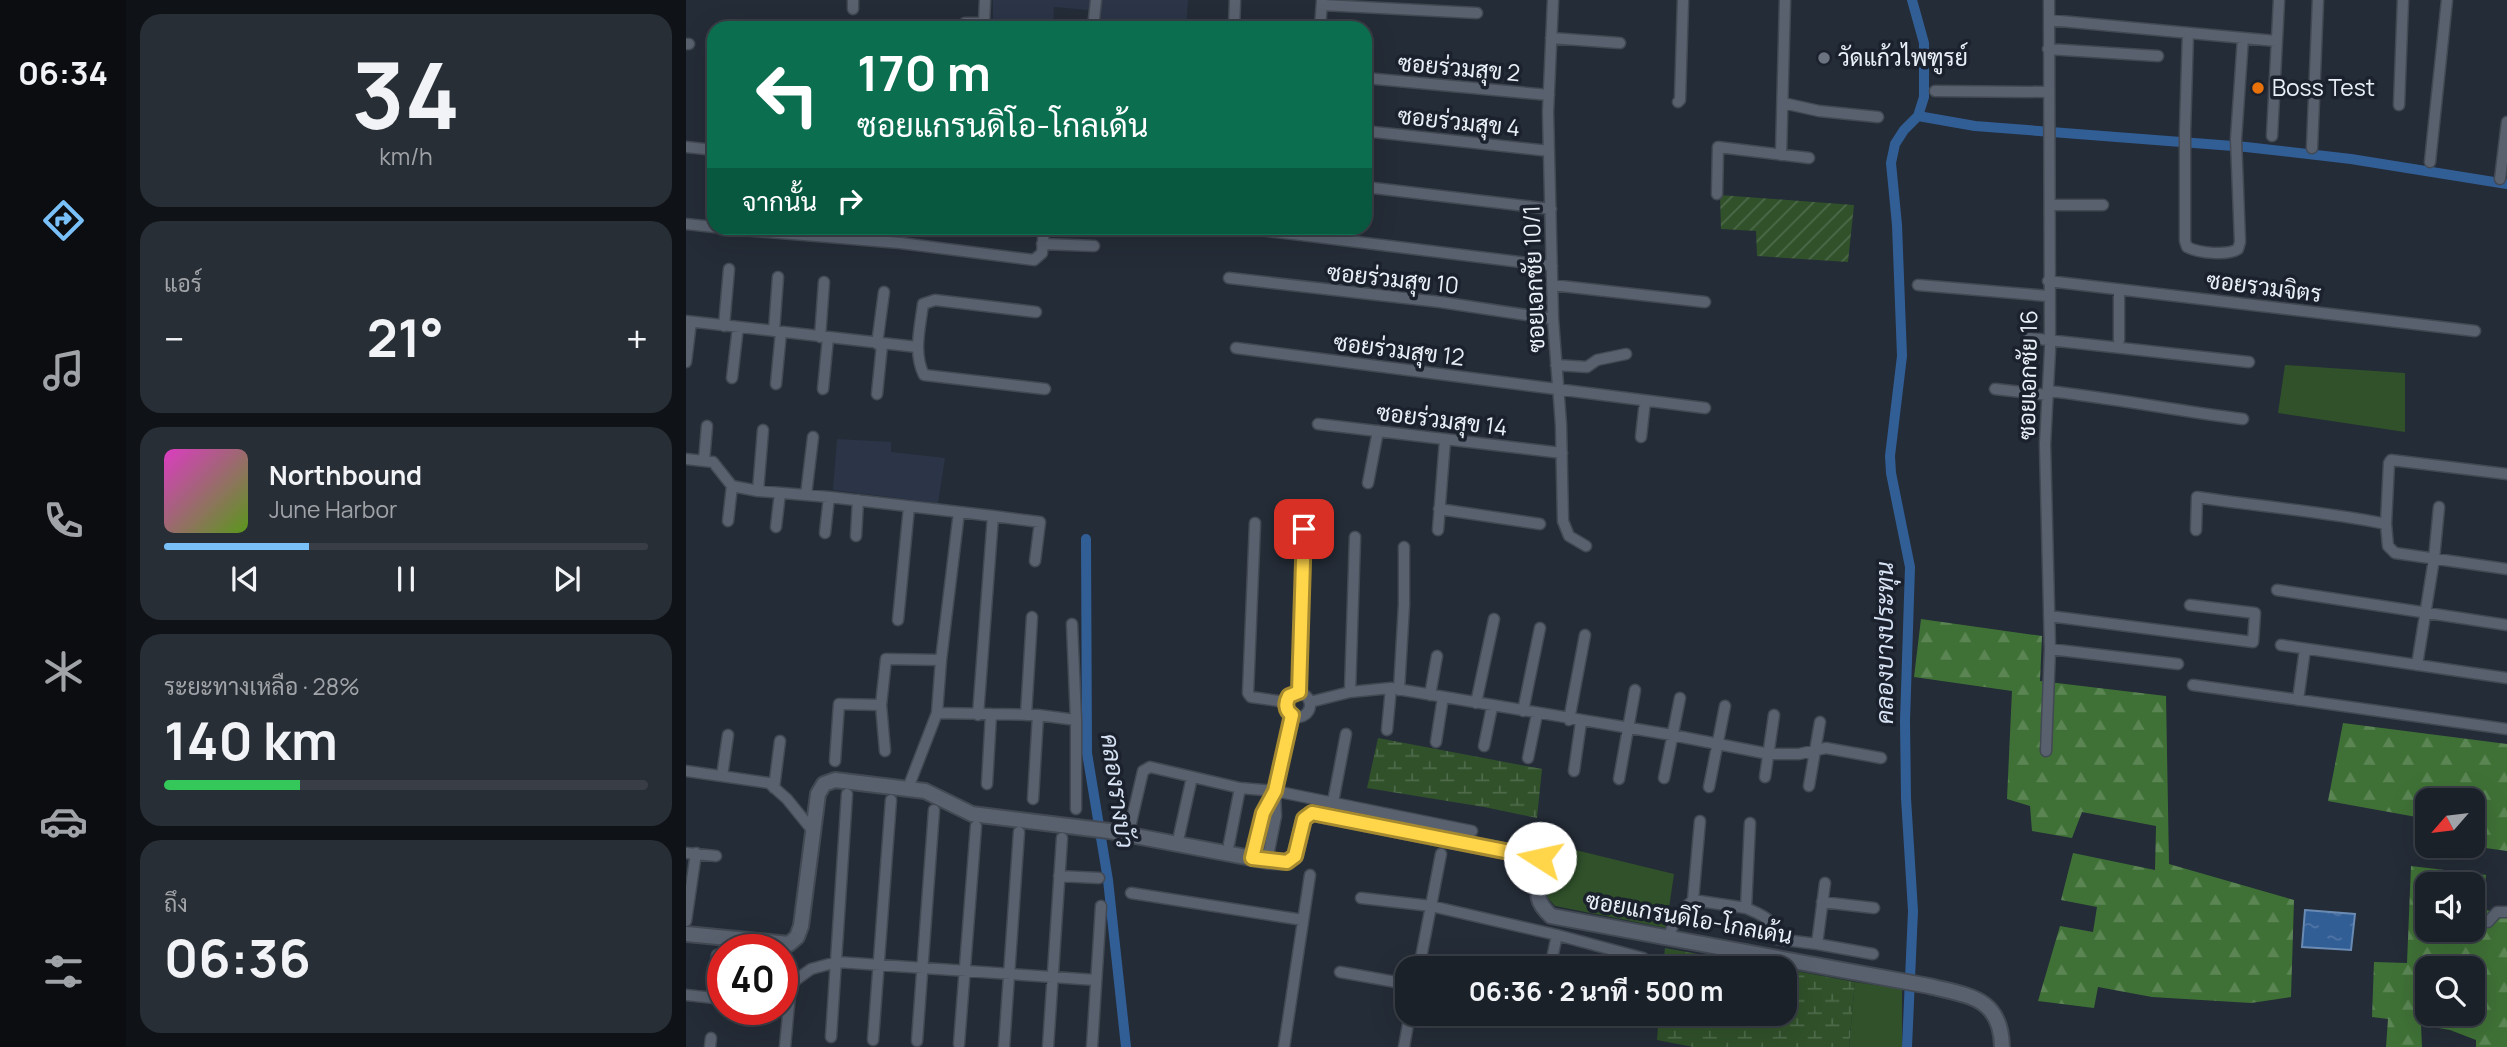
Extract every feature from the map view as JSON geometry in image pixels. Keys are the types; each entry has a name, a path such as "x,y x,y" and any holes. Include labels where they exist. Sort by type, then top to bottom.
{"street":[{"path":"984,21 985,0"},
{"path":"1094,21 1096,0"},
{"path":"1234,21 1235,0"},
{"name":"ซอยเอกชัย 10/1","path":"1553,0 1549,150 1553,319 1564,525 1569,536 1586,545"},
{"path":"1678,102 1684,0"},
{"path":"1781,155 1784,0"},
{"name":"ซอยเอกชัย 16","path":"2046,751 2050,649 2045,444 2049,341 2049,0"},
{"path":"2272,136 2279,0"},
{"path":"2312,148 2318,0"},
{"path":"2399,105 2403,0"},
{"path":"2430,162 2447,0"},
{"path":"1321,21 1322,2 1477,13"},
{"path":"2049,20 2276,41"},
{"path":"2188,33 2185,242 2187,247 2193,250 2232,253 2238,249 2240,242 2236,139 2243,38"},
{"path":"1551,38 1620,43"},
{"path":"2048,49 2158,57"},
{"name":"ซอยร่วมสุข 2","path":"1372,79 1549,95"},
{"path":"1935,90 2048,92"},
{"path":"1783,103 1819,111 1878,117"},
{"path":"2500,179 2507,122"},
{"name":"ซอยร่วมสุข 4","path":"1372,132 1549,150"},
{"path":"1717,194 1718,147 1809,158"},
{"path":"686,148 707,150"},
{"path":"1372,188 1551,209"},
{"path":"2050,205 2103,205"},
{"path":"686,224 707,226"},
{"path":"804,235 901,243 1034,260 1039,258 1043,235"},
{"path":"1301,235 1552,266"},
{"path":"1042,244 1094,246"},
{"path":"724,326 729,269"},
{"path":"776,384 778,277"},
{"name":"ซอยร่วมสุข 10","path":"1229,278 1440,302 1553,319"},
{"name":"ซอยรวมจิตร","path":"2048,281 2475,331"},
{"path":"823,388 824,282"},
{"path":"1552,285 1705,302"},
{"path":"1918,285 2048,296"},
{"path":"2119,289 2119,340"},
{"path":"877,394 884,292"},
{"path":"1036,313 935,300 923,304 917,348 923,375 1045,389"},
{"path":"686,362 688,322 917,348"},
{"path":"732,377 738,327"},
{"path":"2029,338 2249,362"},
{"name":"ซอยร่วมสุข 12","path":"1236,348 1705,408"},
{"path":"1556,365 1587,368 1597,360 1626,355"},
{"path":"1995,388 2145,403 2243,419"},
{"path":"1641,437 1645,401"},
{"name":"ซอยร่วมสุข 14","path":"1318,424 1562,453"},
{"path":"704,461 707,426"},
{"path":"758,491 763,430"},
{"path":"1368,483 1378,431"},
{"path":"806,495 813,437"},
{"path":"1438,530 1445,440"},
{"path":"686,459 713,462 732,486 758,491 1040,522 1035,561"},
{"path":"2507,474 2391,460 2386,524 2391,550 2507,569"},
{"path":"728,521 732,486"},
{"path":"776,527 780,493"},
{"path":"825,533 829,497"},
{"path":"2196,530 2197,497 2386,524"},
{"path":"856,536 858,500"},
{"path":"898,620 909,507"},
{"path":"2417,665 2440,507"},
{"path":"1439,509 1540,524"},
{"path":"908,788 937,713 940,660 959,512"},
{"path":"978,715 993,516"},
{"path":"1255,523 1248,693 1251,697 1286,702"},
{"path":"1299,692 1304,529"},
{"path":"1350,692 1355,537"},
{"path":"1387,730 1395,689 1404,606 1404,547"},
{"path":"2277,590 2507,625"},
{"path":"2049,617 2253,642 2255,613 2190,605"},
{"path":"1026,715 1032,617"},
{"path":"1476,703 1494,619"},
{"path":"1072,624 1076,809"},
{"path":"1522,711 1539,628"},
{"path":"1569,719 1585,635"},
{"path":"2281,645 2507,678"},
{"path":"2050,649 2178,664"},
{"path":"2298,700 2305,649"},
{"path":"1430,695 1437,656"},
{"path":"885,751 881,705 886,659 940,660"},
{"path":"2193,685 2507,729"},
{"path":"1310,702 1350,692 1395,689 1672,735 1769,754 1799,754 1826,748 1881,758"},
{"path":"1619,779 1635,690"},
{"path":"1299,692 1305,694 1310,702 1310,709 1305,715 1298,717 1288,711 1286,702 1289,696 1299,692"},
{"path":"1436,742 1443,697"},
{"path":"1664,778 1680,698"},
{"path":"835,761 839,704 881,705"},
{"path":"1709,787 1725,706"},
{"path":"1484,746 1492,707"},
{"path":"937,713 1038,715 1076,720"},
{"path":"986,784 991,714"},
{"path":"1528,758 1537,714"},
{"path":"1033,799 1038,715"},
{"path":"686,934 789,944 797,937 801,926 818,794 824,784 835,780 925,791 972,814 1109,831 1268,861 1276,816 1275,791 1292,715"},
{"path":"1765,777 1774,715"},
{"path":"1574,771 1581,722"},
{"path":"1809,786 1820,722"},
{"path":"1333,802 1346,734"},
{"path":"722,776 728,735"},
{"path":"774,788 780,741"},
{"path":"1130,827 1145,768 1240,788 1275,791 1333,802 1472,831"},
{"path":"686,771 769,783 813,831"},
{"path":"1178,836 1192,777"},
{"path":"1229,845 1240,788"},
{"path":"1252,858 1263,813 1275,791"},
{"path":"831,1037 848,794"},
{"path":"873,1040 891,800"},
{"path":"917,1041 934,810"},
{"name":"ซอยแกรนดิโอ-โกลเด้น","path":"1268,861 1287,862 1294,858 1304,819 1312,813 1540,858 1542,873 1537,896 1540,906 1551,916 1669,936 1929,986 1973,997 1992,1010 2001,1032 2001,1047"},
{"path":"1669,936 1676,918 1693,900 1700,821"},
{"path":"1746,908 1750,823"},
{"path":"960,1044 976,826"},
{"path":"1004,1047 1019,832"},
{"path":"1048,1047 1062,838"},
{"path":"687,921 691,853 716,856"},
{"path":"1421,956 1441,854"},
{"path":"1284,1047 1310,874"},
{"path":"1059,876 1099,878"},
{"path":"1817,944 1825,883"},
{"path":"1131,893 1303,919"},
{"path":"1361,898 1431,906 1636,956"},
{"path":"1693,900 1746,908 1766,916 1773,923 1777,939 1873,954"},
{"path":"1822,902 1874,908"},
{"path":"1092,1047 1101,906"},
{"path":"2485,921 2488,922 2497,912 2507,912"},
{"path":"1553,956 1557,935"},
{"path":"798,979 815,967 837,962 1096,980"},
{"path":"1340,972 1395,982"},
{"path":"686,995 707,998"},
{"path":"785,1025 785,1047"},
{"path":"1404,1047 1408,1026"}],"shaded area":[{"path":"993,0 1188,0 1186,21 1099,21 1101,11 1054,7 1053,21 993,21"},
{"path":"837,439 891,442 891,452 945,458 938,503 833,490"}],"green space":[{"path":"1720,195 1854,205 1848,262 1757,256 1756,231 1721,229"},
{"path":"2285,365 2405,373 2405,432 2278,413"},
{"path":"1921,619 2042,636 2040,681 2166,696 2169,864 2294,900 2291,997 2251,1003 2152,997 2098,987 2094,1008 2038,1001 2060,926 2093,932 2097,907 2061,900 2073,853 2155,870 2156,826 2082,812 2072,838 2032,831 2030,806 2007,799 2012,691 1914,677"},
{"path":"2343,723 2507,744 2507,851 2485,848 2485,788 2415,788 2415,817 2328,801"},
{"path":"1378,738 1542,769 1537,818 1367,788"},
{"path":"1559,846 1674,874 1666,928 1555,906 1546,896"},
{"path":"2411,866 2461,872 2415,872 2415,942 2485,942 2485,910 2507,915 2507,1047 2476,1047 2476,1040 2450,1030 2427,1026 2485,1026 2485,956 2415,956 2415,1026 2421,1026 2422,1047 2386,1047 2388,1019 2372,1017 2374,962 2407,963"},
{"path":"1665,948 1709,956 1664,956"},
{"path":"1797,971 1855,982 1849,1047 1693,1047 1657,1040 1658,1026 1797,1026"},
{"path":"1855,982 1902,989 1902,1047 1849,1047"}],"water":[{"path":"2305,910 2355,914 2351,950 2302,947"}],"waterway":[{"name":"คลองบางประทุน","path":"1907,1047 1913,911 1906,798 1905,721 1910,567 1890,456 1902,356 1897,225 1891,163 1895,144 1918,116 1924,97 1924,43 1912,0"},
{"path":"1918,116 1975,126 2246,147 2351,159 2507,184"},
{"name":"คลองรางบัว","path":"1086,539 1087,753 1108,880 1126,1047"}],"place":[{"name":"วัดแก้วไพฑูรย์","path":"1824,58"},
{"name":"Boss Test","path":"2258,88"}],"route":[{"path":"1304,529 1299,692 1289,696 1286,702 1286,708 1292,715 1275,791 1263,813 1252,858 1287,862 1292,860 1304,819 1312,813 1540,858"}]}
